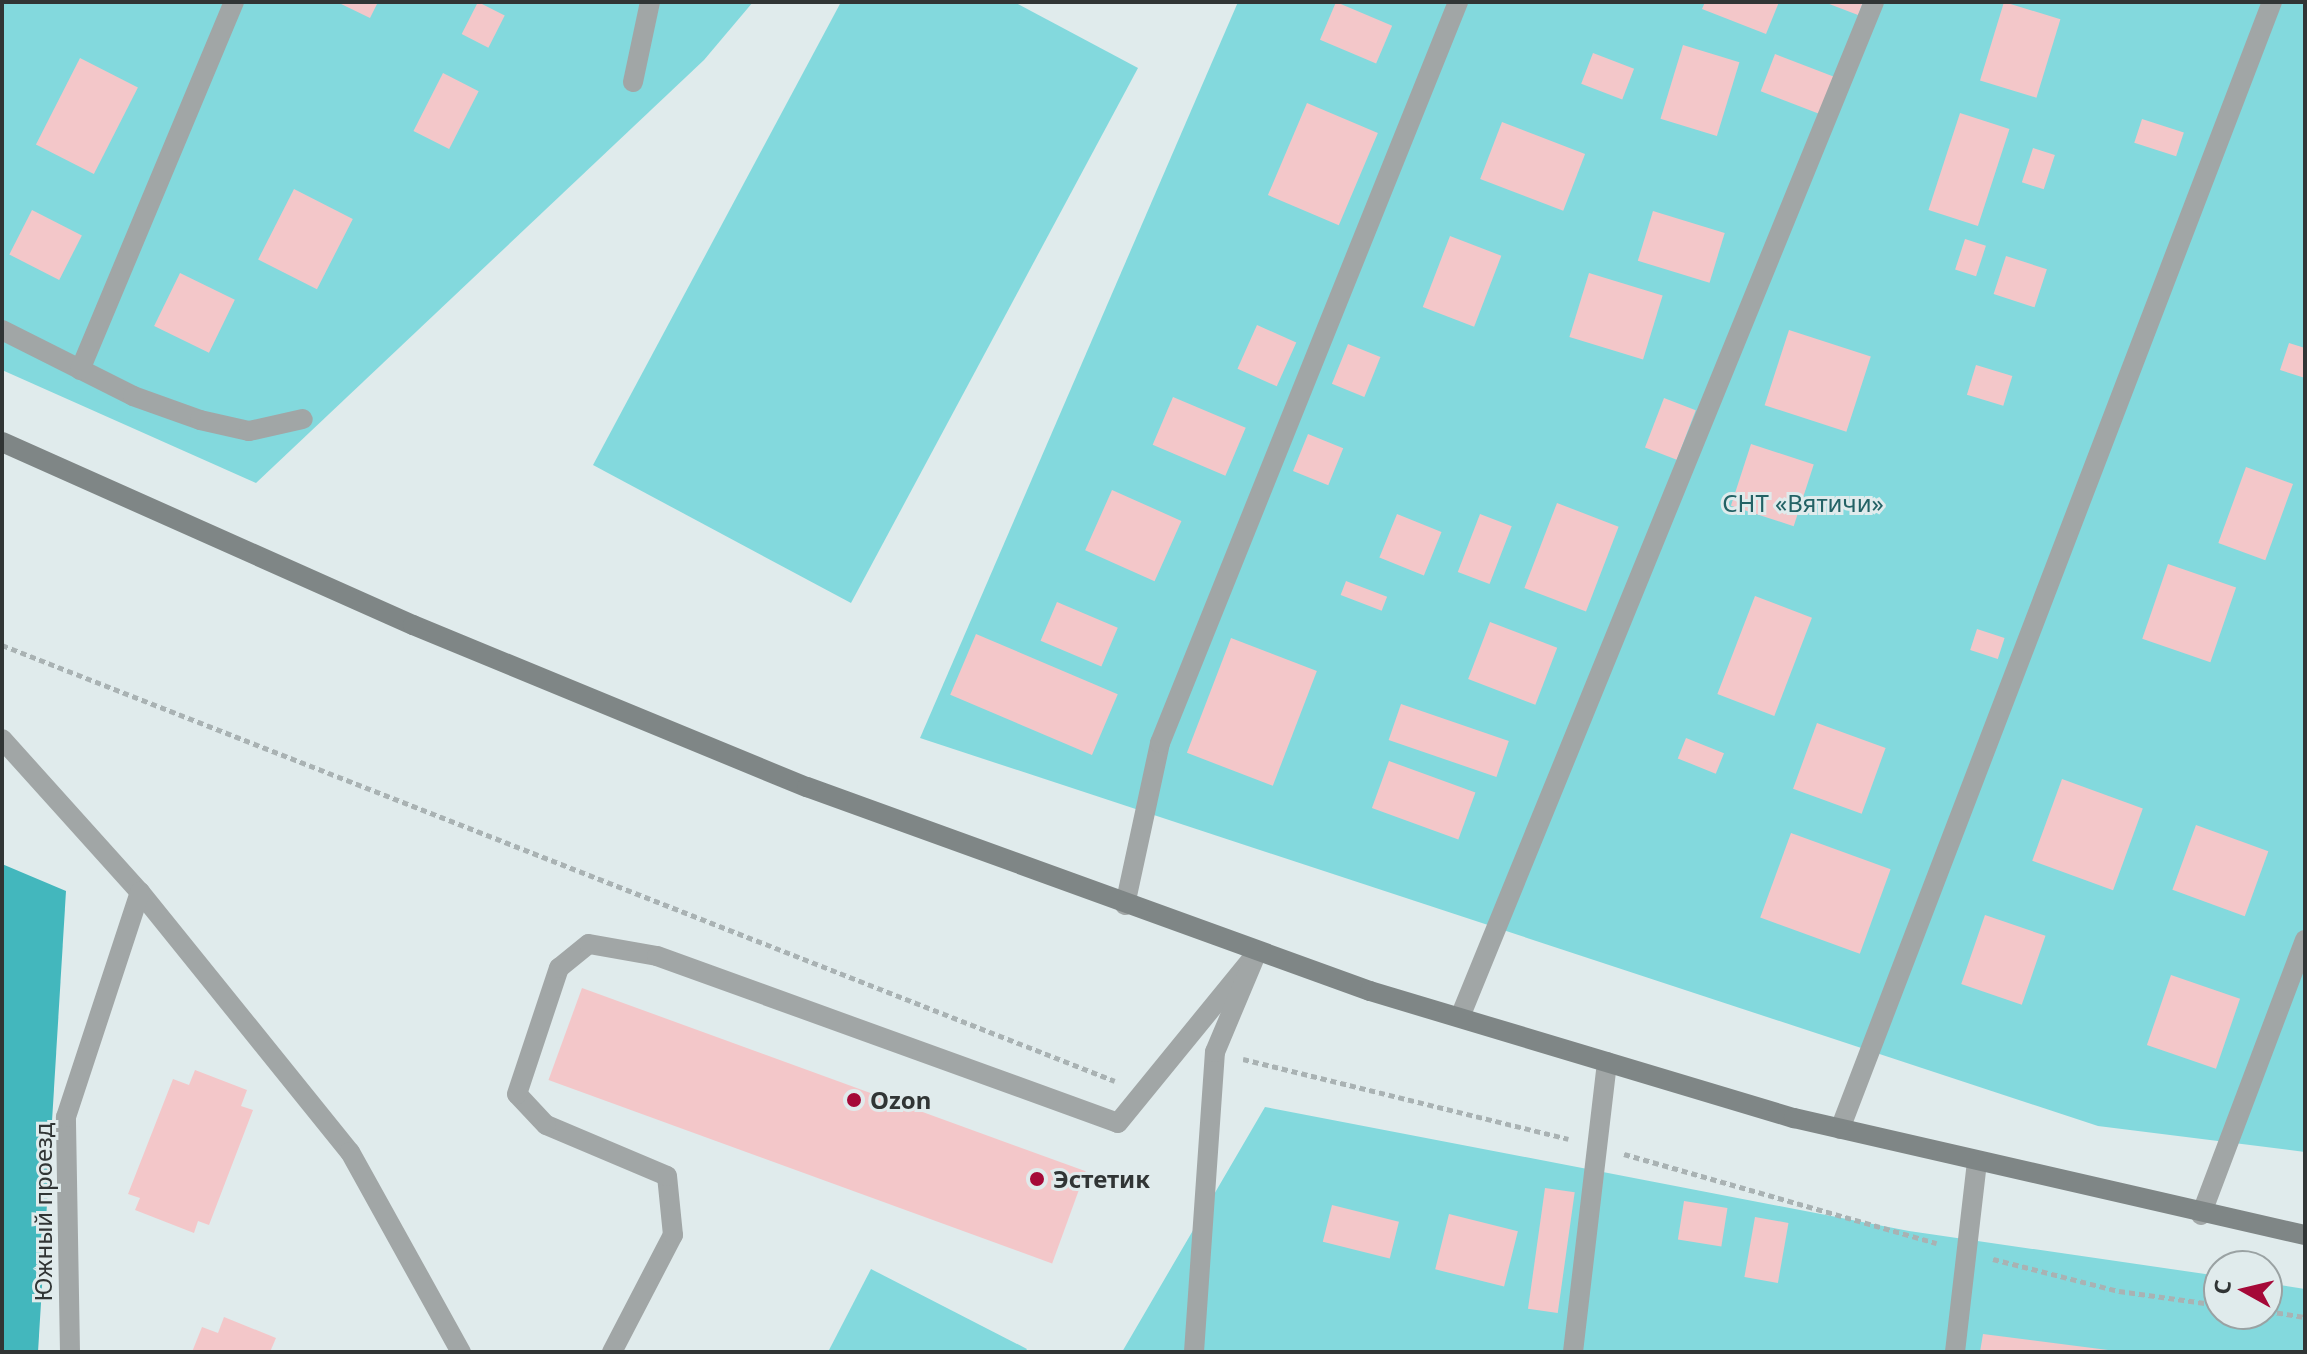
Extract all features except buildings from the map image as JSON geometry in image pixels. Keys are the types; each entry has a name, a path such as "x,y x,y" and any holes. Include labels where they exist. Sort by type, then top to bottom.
{"main road":[{"path":"2,442 413,625 807,787 1257,952 1607,1062 1840,1129 2201,1215 2305,1235"}],"street":[{"path":"80,370 234,2"},
{"path":"633,82 650,2"},
{"path":"1125,905 1160,743 1458,2"},
{"path":"1460,1017 1874,2"},
{"path":"1840,1129 2272,2"},
{"path":"2,330 133,396 237,429 303,419"},
{"path":"2,739 140,892 350,1152 461,1352"},
{"name":"Южный проезд","path":"70,1352 66,1117 140,892"},
{"path":"2201,1215 2305,940"},
{"path":"612,1352 673,1235 667,1176 546,1125 517,1094 559,968 589,944 657,956 1118,1123 1257,952"},
{"path":"1194,1352 1215,1052 1257,952"},
{"path":"1573,1352 1607,1062"},
{"path":"1955,1352 1977,1162"}],"path":[{"path":"2,645 1144,1092"},
{"path":"1215,1052 1597,1146 1966,1252 2119,1291 2203,1303"},
{"path":"2283,1314 2305,1317"}],"green space":[{"path":"2,2 753,2 704,60 256,483 2,370"},
{"path":"841,2 1014,2 1138,68 851,603 593,465"},
{"name":"СНТ «Вятичи»","path":"1238,2 2305,2 2305,1152 2098,1126 920,738"},
{"path":"1265,1107 1909,1231 2203,1274 2203,1330 2283,1330 2283,1286 2305,1289 2305,1352 1122,1352"},
{"path":"871,1269 1027,1349 1025,1352 828,1352"}],"shaded area":[{"path":"2,864 66,891 38,1352 2,1352"}],"place":[{"name":"Ozon","path":"854,1100"},
{"name":"Эстетик","path":"1037,1179"}]}
